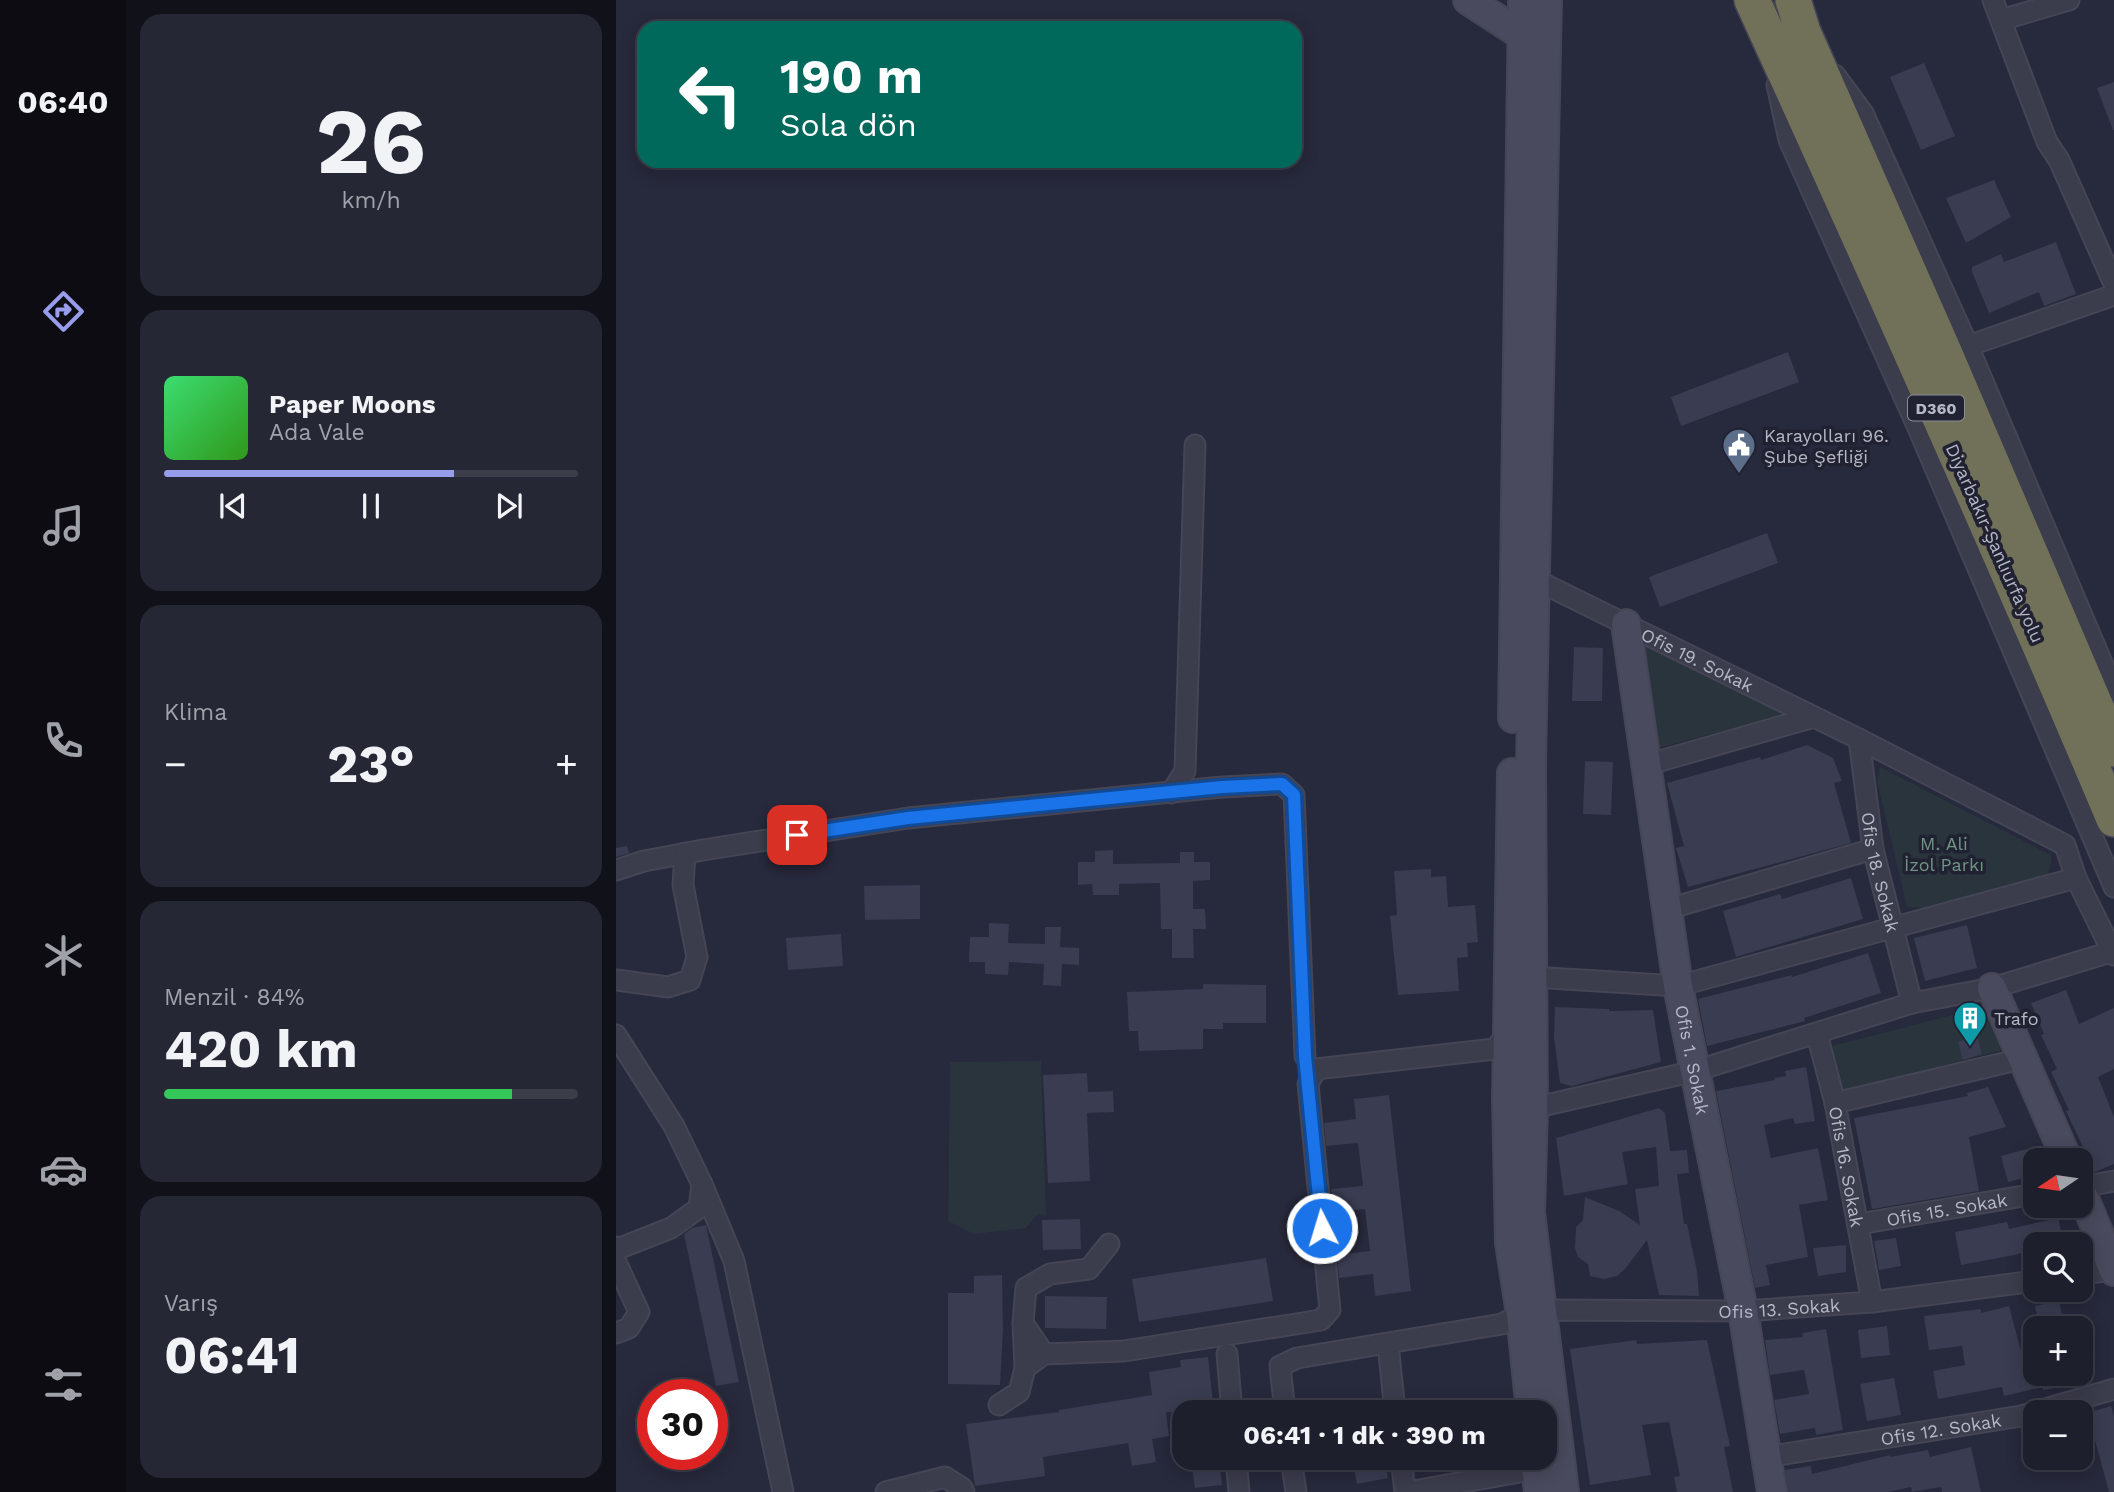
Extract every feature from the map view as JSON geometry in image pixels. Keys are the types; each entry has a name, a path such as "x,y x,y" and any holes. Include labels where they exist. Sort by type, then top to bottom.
{"highway":[{"name":"Diyarbakır-Şanlıurfa yolu","path":"1758,12 1920,372 2114,819"},
{"name":"Diyarbakır-Şanlıurfa yolu","path":"1798,16 2114,749"}],"main road":[{"path":"1468,0 1522,35"},
{"path":"1523,0 1507,1098 1510,1243 1531,1312 1564,1492"},
{"path":"1531,1400 1531,762 1547,0"},
{"name":"Ofis 1. Sokak","path":"1626,624 1678,986 1743,1311 1772,1492"},
{"path":"1992,988 2062,1148"},
{"path":"2093,1218 2114,1270"}],"street":[{"path":"1993,0 2047,142 2059,160 2114,284"},
{"path":"2001,20 2069,0"},
{"path":"1758,12 1789,139 1918,428 2114,887"},
{"path":"1798,16 1863,113 1968,346 2114,691"},
{"path":"1968,346 2114,295"},
{"path":"1171,793 1185,771 1195,445"},
{"name":"Ofis 19. Sokak","path":"1535,580 1859,739 2065,845 2076,878"},
{"path":"1646,765 1814,717"},
{"name":"Ofis 18. Sokak","path":"1859,739 1873,849 1912,1003"},
{"path":"1185,771 1196,790"},
{"path":"616,870 685,853 908,818 1282,784 1294,795 1310,1070 1330,1310 1321,1320 1211,1337 1124,1350 1044,1354 1025,1368"},
{"path":"1668,909 1873,849"},
{"path":"616,980 668,987 690,980 697,957 683,886 685,853"},
{"path":"1532,977 1678,986 2076,878 2114,953 1992,988 1912,1003 1695,1071 1533,1108"},
{"path":"1310,1070 1494,1049 1508,1033"},
{"name":"Ofis 16. Sokak","path":"1817,1034 1835,1103 1872,1302"},
{"path":"616,1035 674,1126 702,1184 706,1209 734,1261 783,1492"},
{"path":"1835,1103 2021,1059"},
{"path":"2093,1186 2114,1181"},
{"name":"Ofis 15. Sokak","path":"1859,1224 2023,1196"},
{"path":"616,1334 629,1328 639,1312 617,1254 706,1209"},
{"path":"999,1405 1019,1392 1025,1368 1023,1323 1026,1288 1050,1274 1089,1269 1109,1244"},
{"path":"2093,1273 2114,1270"},
{"name":"Ofis 13. Sokak","path":"1531,1312 1743,1311 1872,1302 2023,1282"},
{"path":"1284,1400 1280,1366 1297,1358 1502,1324 1531,1312"},
{"path":"1023,1323 1044,1354"},
{"path":"1231,1400 1227,1354 1236,1333"},
{"path":"1211,1337 1227,1354"},
{"path":"1388,1344 1394,1400"},
{"name":"Ofis 12. Sokak","path":"1766,1457 2021,1416 2114,1389"},
{"path":"1237,1470 1239,1492"},
{"path":"1293,1470 1296,1492"},
{"path":"1403,1470 1406,1492 1537,1473"},
{"path":"886,1492 946,1477 964,1492"}],"green space":[{"path":"1643,637 1784,707 1779,716 1655,749 1640,643"},
{"name":"M. Ali İzol Parkı","path":"1880,767 2051,855 2047,876 1927,908 1907,907 1877,781"},
{"path":"1983,1007 2003,1050 1841,1092 1832,1046"},
{"path":"1041,1061 1046,1215 1038,1214 1026,1228 974,1234 948,1221 950,1062"}],"building":[{"path":"1924,63 1955,136 1921,150 1890,77"},
{"path":"2114,82 2114,130 2113,130 2097,88"},
{"path":"1994,180 2011,217 1966,243 1946,198"},
{"path":"2056,242 2076,294 2044,306 2039,292 1989,313 1972,267 2001,254 2004,262"},
{"path":"1788,352 1799,382 1681,426 1671,397"},
{"path":"1767,533 1778,563 1660,607 1649,577"},
{"path":"1574,647 1603,648 1602,701 1572,701"},
{"path":"1807,745 1833,758 1842,781 1834,783 1851,843 1688,887 1676,848 1684,846 1667,783 1760,757 1761,760"},
{"path":"1585,761 1613,762 1611,815 1583,814"},
{"path":"627,846 629,853 616,857 616,848"},
{"path":"1113,850 1113,864 1180,863 1180,852 1194,852 1194,862 1210,862 1210,880 1193,881 1193,909 1205,909 1206,929 1193,929 1194,958 1172,958 1172,929 1161,929 1160,883 1119,884 1119,895 1093,895 1092,884 1078,885 1078,862 1095,862 1095,851"},
{"path":"1431,869 1431,877 1446,876 1448,907 1475,905 1478,942 1467,943 1468,957 1457,958 1459,991 1398,995 1390,916 1397,915 1394,871"},
{"path":"1851,878 1863,919 1736,957 1723,911 1780,894 1782,899"},
{"path":"920,885 920,919 865,920 864,886"},
{"path":"989,923 1009,924 1008,943 1045,944 1045,927 1061,927 1060,947 1079,948 1079,965 1062,964 1061,986 1043,985 1044,964 1009,962 1008,975 985,974 985,962 969,962 970,937 989,937"},
{"path":"1967,925 1977,968 1925,981 1914,938"},
{"path":"841,934 843,966 788,970 786,938"},
{"path":"1868,953 1881,993 1804,1018 1805,1021 1707,1046 1698,999 1792,977"},
{"path":"1203,984 1266,985 1266,1023 1223,1023 1223,1029 1203,1029 1203,1049 1139,1051 1138,1031 1129,1031 1127,992 1203,989"},
{"path":"2066,990 2079,1024 2114,1008 2114,1069 2098,1077 2114,1117 2114,1164 2095,1172 2093,1148 2084,1148 2066,1111 2069,1110 2051,1072 2057,1069 2041,1035 2044,1034 2031,1003"},
{"path":"1555,1007 1609,1011 1653,1010 1661,1062 1572,1086 1560,1083 1554,1037"},
{"name":"Trafo","path":"1977,1036 1982,1054 1963,1060 1958,1042"},
{"path":"1806,1067 1815,1121 1795,1124 1793,1118 1764,1125 1771,1158 1818,1148 1828,1200 1799,1205 1808,1257 1766,1265 1770,1285 1755,1288 1716,1091 1775,1080 1774,1078 1786,1076 1785,1071"},
{"path":"1087,1073 1088,1092 1113,1091 1114,1112 1087,1113 1090,1181 1048,1183 1043,1075"},
{"path":"1988,1087 2006,1127 1969,1137 1979,1191 1872,1209 1854,1118 1968,1096 1967,1093"},
{"path":"1389,1095 1411,1291 1375,1296 1373,1274 1339,1278 1337,1255 1370,1251 1365,1209 1333,1212 1331,1189 1363,1186 1358,1143 1326,1146 1324,1123 1356,1119 1354,1099"},
{"path":"1659,1108 1665,1113 1670,1151 1687,1150 1689,1173 1677,1174 1684,1224 1687,1224 1697,1271 1699,1296 1659,1295 1647,1240 1625,1269 1617,1276 1604,1279 1590,1276 1588,1264 1578,1257 1575,1248 1576,1227 1583,1220 1585,1197 1619,1211 1640,1225 1635,1189 1659,1186 1656,1147 1622,1152 1628,1184 1564,1196 1556,1138"},
{"path":"2023,1150 2023,1178 2008,1182 2001,1156"},
{"path":"2058,1218 2061,1232 2023,1232 2023,1252 1961,1265 1955,1232 2007,1222 2009,1229"},
{"path":"1080,1219 1081,1249 1043,1250 1042,1220"},
{"path":"706,1225 739,1382 728,1384 728,1379 715,1379 684,1234 692,1228"},
{"path":"1896,1238 1901,1266 1879,1270 1874,1241"},
{"path":"1846,1245 1846,1272 1818,1276 1813,1248"},
{"path":"1266,1258 1273,1301 1139,1322 1132,1279"},
{"path":"1002,1275 1000,1385 948,1384 948,1293 974,1293 974,1276"},
{"path":"1045,1296 1107,1297 1106,1329 1045,1328"},
{"path":"2059,1302 2062,1316 2037,1316 2035,1306"},
{"path":"2009,1306 2023,1359 2023,1386 2066,1386 2043,1390 2043,1387 2004,1396 2002,1387 1938,1399 1933,1371 1965,1365 1962,1346 1929,1350 1924,1316 1981,1309 1981,1313"},
{"path":"1887,1326 1890,1355 1861,1358 1858,1330"},
{"path":"1826,1329 1843,1430 1816,1435 1815,1428 1780,1434 1774,1400 1809,1394 1804,1370 1770,1375 1765,1340 1803,1337 1802,1333"},
{"path":"1636,1340 1637,1344 1707,1340 1730,1446 1724,1447 1733,1492 1677,1492 1674,1477 1680,1476 1669,1422 1642,1425 1651,1475 1590,1485 1570,1349"},
{"path":"1208,1357 1213,1400 1172,1400 1172,1412 1166,1412 1169,1436 1152,1439 1156,1462 1132,1466 1128,1443 1043,1457 1045,1476 975,1486 966,1424 1059,1412 1152,1395 1149,1372 1181,1367 1180,1360"},
{"path":"1894,1378 1901,1415 1867,1421 1860,1384"},
{"path":"2111,1406 2114,1416 2114,1492 2109,1492 2095,1440 2093,1441 2093,1411"},
{"path":"1971,1447 1981,1492 1942,1492 1941,1487 1912,1492 1911,1487 1888,1492 1788,1492 1785,1470 1811,1466 1812,1474 1890,1455 1928,1450 1930,1457"},
{"path":"1193,1470 1220,1470 1222,1485 1195,1488"},
{"path":"1354,1470 1386,1470 1388,1478 1357,1484"}],"place":[{"name":"Karayolları 96. Şube Şefliği","path":"1739,475"},
{"name":"Trafo","path":"1970,1048"}],"route":[{"path":"797,835 908,818 1222,787 1282,784 1294,795 1305,1056 1322,1228"}]}
